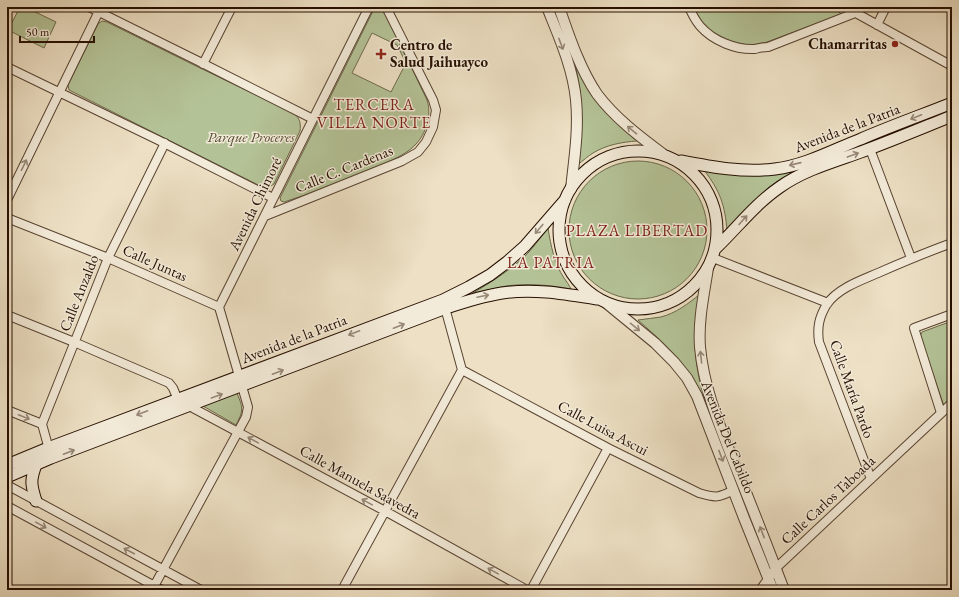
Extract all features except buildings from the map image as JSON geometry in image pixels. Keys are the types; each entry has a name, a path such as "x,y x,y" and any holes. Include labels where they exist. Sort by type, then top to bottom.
{"main road":[{"name":"Avenida de la Patria","path":"678,161 732,169 750,170 774,169 798,164 818,158 861,139 952,103"},
{"name":"Avenida de la Patria","path":"7,465 50,453 189,406 240,382 444,304 504,292 526,291 546,292 601,300 621,308 638,310 655,308 671,303 686,294 698,282 712,258 738,226 753,209 780,187 808,172 952,116"},
{"path":"601,300 582,287 567,265 561,249 559,233 560,216 565,200 579,178 599,161 611,156 624,152 650,151 663,154 678,161 692,171 706,188 716,211 718,236 712,258"},
{"name":"Avenida de la Patria","path":"444,304 490,275 507,262 525,246 565,200"},
{"name":"Avenida de la Patria","path":"7,477 36,465 50,453 178,400 240,382"},
{"path":"36,465 32,474 31,486 36,501"}],"street":[{"path":"89,7 100,9 203,64 313,119"},
{"path":"203,64 232,7"},
{"name":"Avenida Chimoré","path":"219,307 369,7"},
{"name":"Calle C. Cardenas","path":"264,216 402,161 418,152 426,142 433,127 436,110 433,100 386,7"},
{"path":"547,7 568,61 576,100 576,146 571,189"},
{"path":"559,7 577,55 585,73 597,93 628,127 663,154"},
{"path":"689,7 692,15 699,25 708,34 724,43 741,48 755,49 768,47 855,13"},
{"path":"845,7 952,66"},
{"path":"877,25 886,7"},
{"path":"7,200 100,9"},
{"path":"7,67 273,198"},
{"name":"Calle Anzaldo","path":"42,424 108,258 164,143"},
{"path":"870,148 910,258"},
{"name":"Calle Juntas","path":"7,218 108,258 219,307"},
{"name":"Calle María Pardo","path":"871,479 819,342 818,329 820,318 828,303 838,293 850,285 910,258 952,243"},
{"path":"712,258 828,303"},
{"name":"Avenida Del Cabildo","path":"712,258 701,323 700,345 706,386 716,416 784,590"},
{"name":"Avenida Del Cabildo","path":"601,300 654,343 674,362 687,378 698,396 773,590"},
{"path":"342,590 462,370 444,304"},
{"path":"7,506 156,589 164,570 246,417 248,407 219,307"},
{"path":"948,409 914,328 952,314"},
{"path":"7,315 169,383 178,400"},
{"name":"Calle Luisa Ascui","path":"462,370 608,448 699,494 713,497 723,496 734,490"},
{"name":"Calle Manuela Saavedra","path":"178,400 527,590"},
{"name":"Calle Carlos Taboada","path":"760,590 776,568 948,409"},
{"path":"7,410 42,424 50,453"},
{"path":"531,590 608,448"},
{"path":"7,485 200,590"}],"green space":[{"path":"20,7 25,7 56,22 44,48 8,30"},
{"name":"Parque Proceres","path":"375,7 383,8 427,100 429,112 425,130 419,141 410,150 390,161 294,199 284,202 281,201 280,198","holes":["372,33 397,45 406,63 391,92 352,73"]},
{"path":"693,7 830,7 842,14 767,42 751,45 730,41 712,32 700,21"},
{"name":"Parque Proceres","path":"102,21 107,22 295,114 300,122 300,131 274,184 268,187 260,186 69,90 68,85 98,24"},
{"path":"575,64 597,101 613,120 637,141 620,143 598,150 577,165 581,139 582,114 580,90"},
{"path":"645,161 665,166 677,172 692,186 702,203 706,216 706,244 702,257 696,269 682,284 665,294 652,298 631,299 611,294 599,288 584,274 574,257 570,244 569,223 574,203 580,191 594,176 611,166 624,162"},
{"path":"802,168 779,180 760,195 727,231 725,213 721,199 704,170"},
{"path":"548,228 555,260 571,289 522,285 506,286 473,293 522,259 533,248"},
{"path":"700,294 695,348 698,371 705,401 695,382 681,363 668,348 638,320 661,317 677,311"},
{"path":"952,321 952,400 944,406 920,337 922,332"},
{"path":"237,393 242,409 236,425 203,406"}],"place":[{"name":"Chamarritas","path":"895,44"},
{"name":"Centro de Salud Jaihuayco","path":"381,54"}],"district":[{"name":"TERCERA VILLA NORTE","path":"374,113"},
{"name":"PLAZA LIBERTAD","path":"637,230"},
{"name":"LA PATRIA","path":"551,262"}]}
